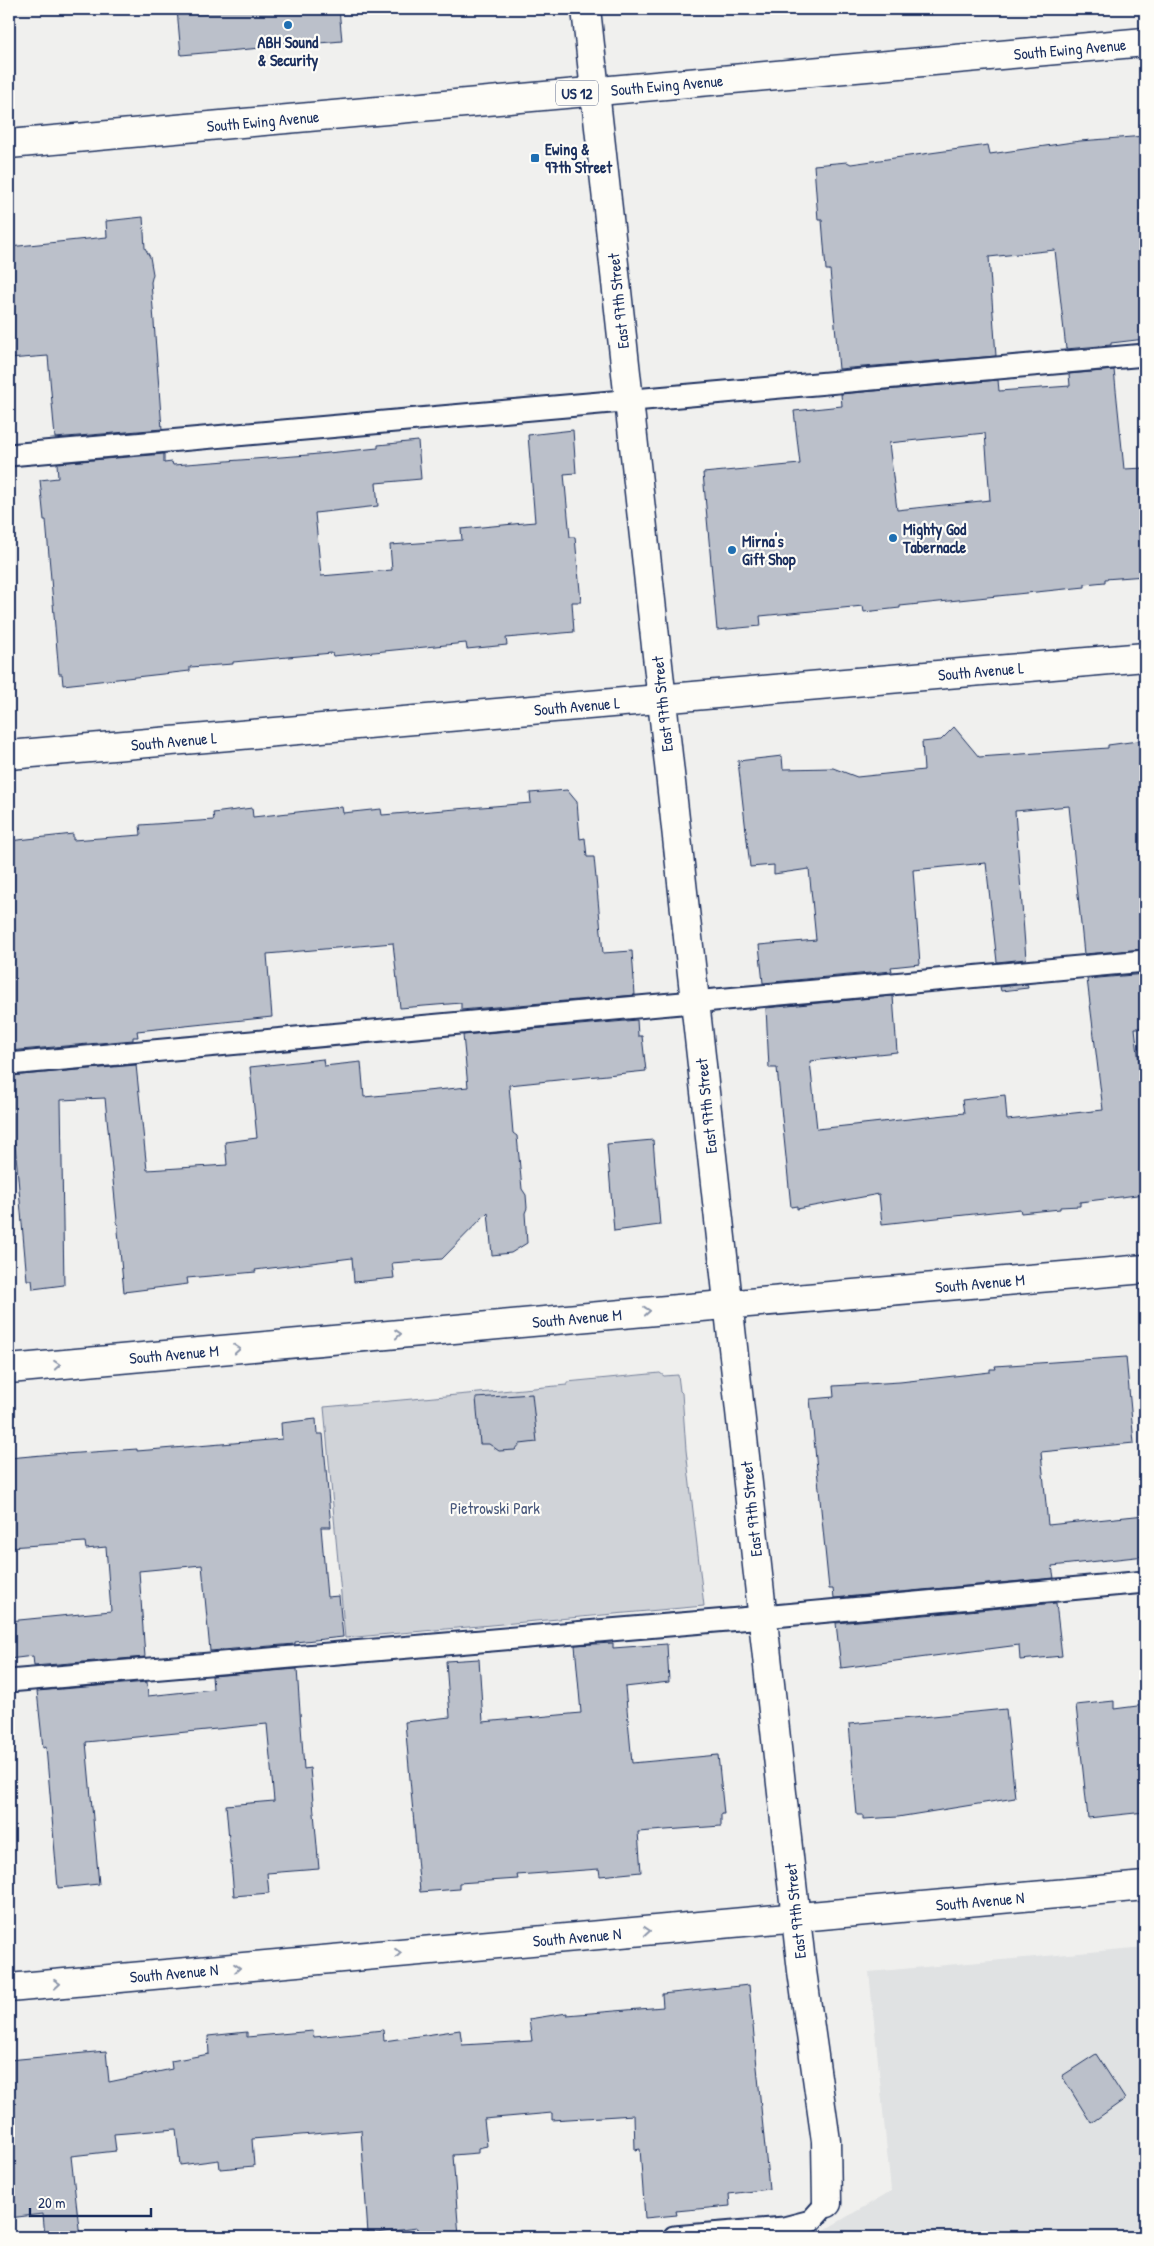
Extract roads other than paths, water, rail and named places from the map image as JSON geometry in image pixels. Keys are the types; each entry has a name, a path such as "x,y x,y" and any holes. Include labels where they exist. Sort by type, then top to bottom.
{"street":[{"name":"East 97th Street","path":"586,9 796,1918 826,2141 827,2203"},
{"name":"South Ewing Avenue","path":"9,144 1145,42"},
{"name":"South Avenue L","path":"9,755 1145,657"},
{"name":"South Avenue M","path":"9,1369 728,1304 1145,1269"},
{"name":"South Avenue N","path":"9,1988 1145,1886"}],"lane":[{"path":"9,455 1145,355"},
{"path":"9,1064 1145,961"},
{"path":"9,1681 763,1617 1145,1582"},
{"path":"674,2237 784,2228 811,2221 827,2203"}],"place":[{"name":"ABH Sound & Security","path":"288,25"},
{"name":"Ewing & 97th Street","path":"535,158"},
{"name":"Mighty God Tabernacle","path":"893,538"},
{"name":"Mirna's Gift Shop","path":"732,550"}],"park label":[{"name":"Pietrowski Park","path":"495,1508"}]}
